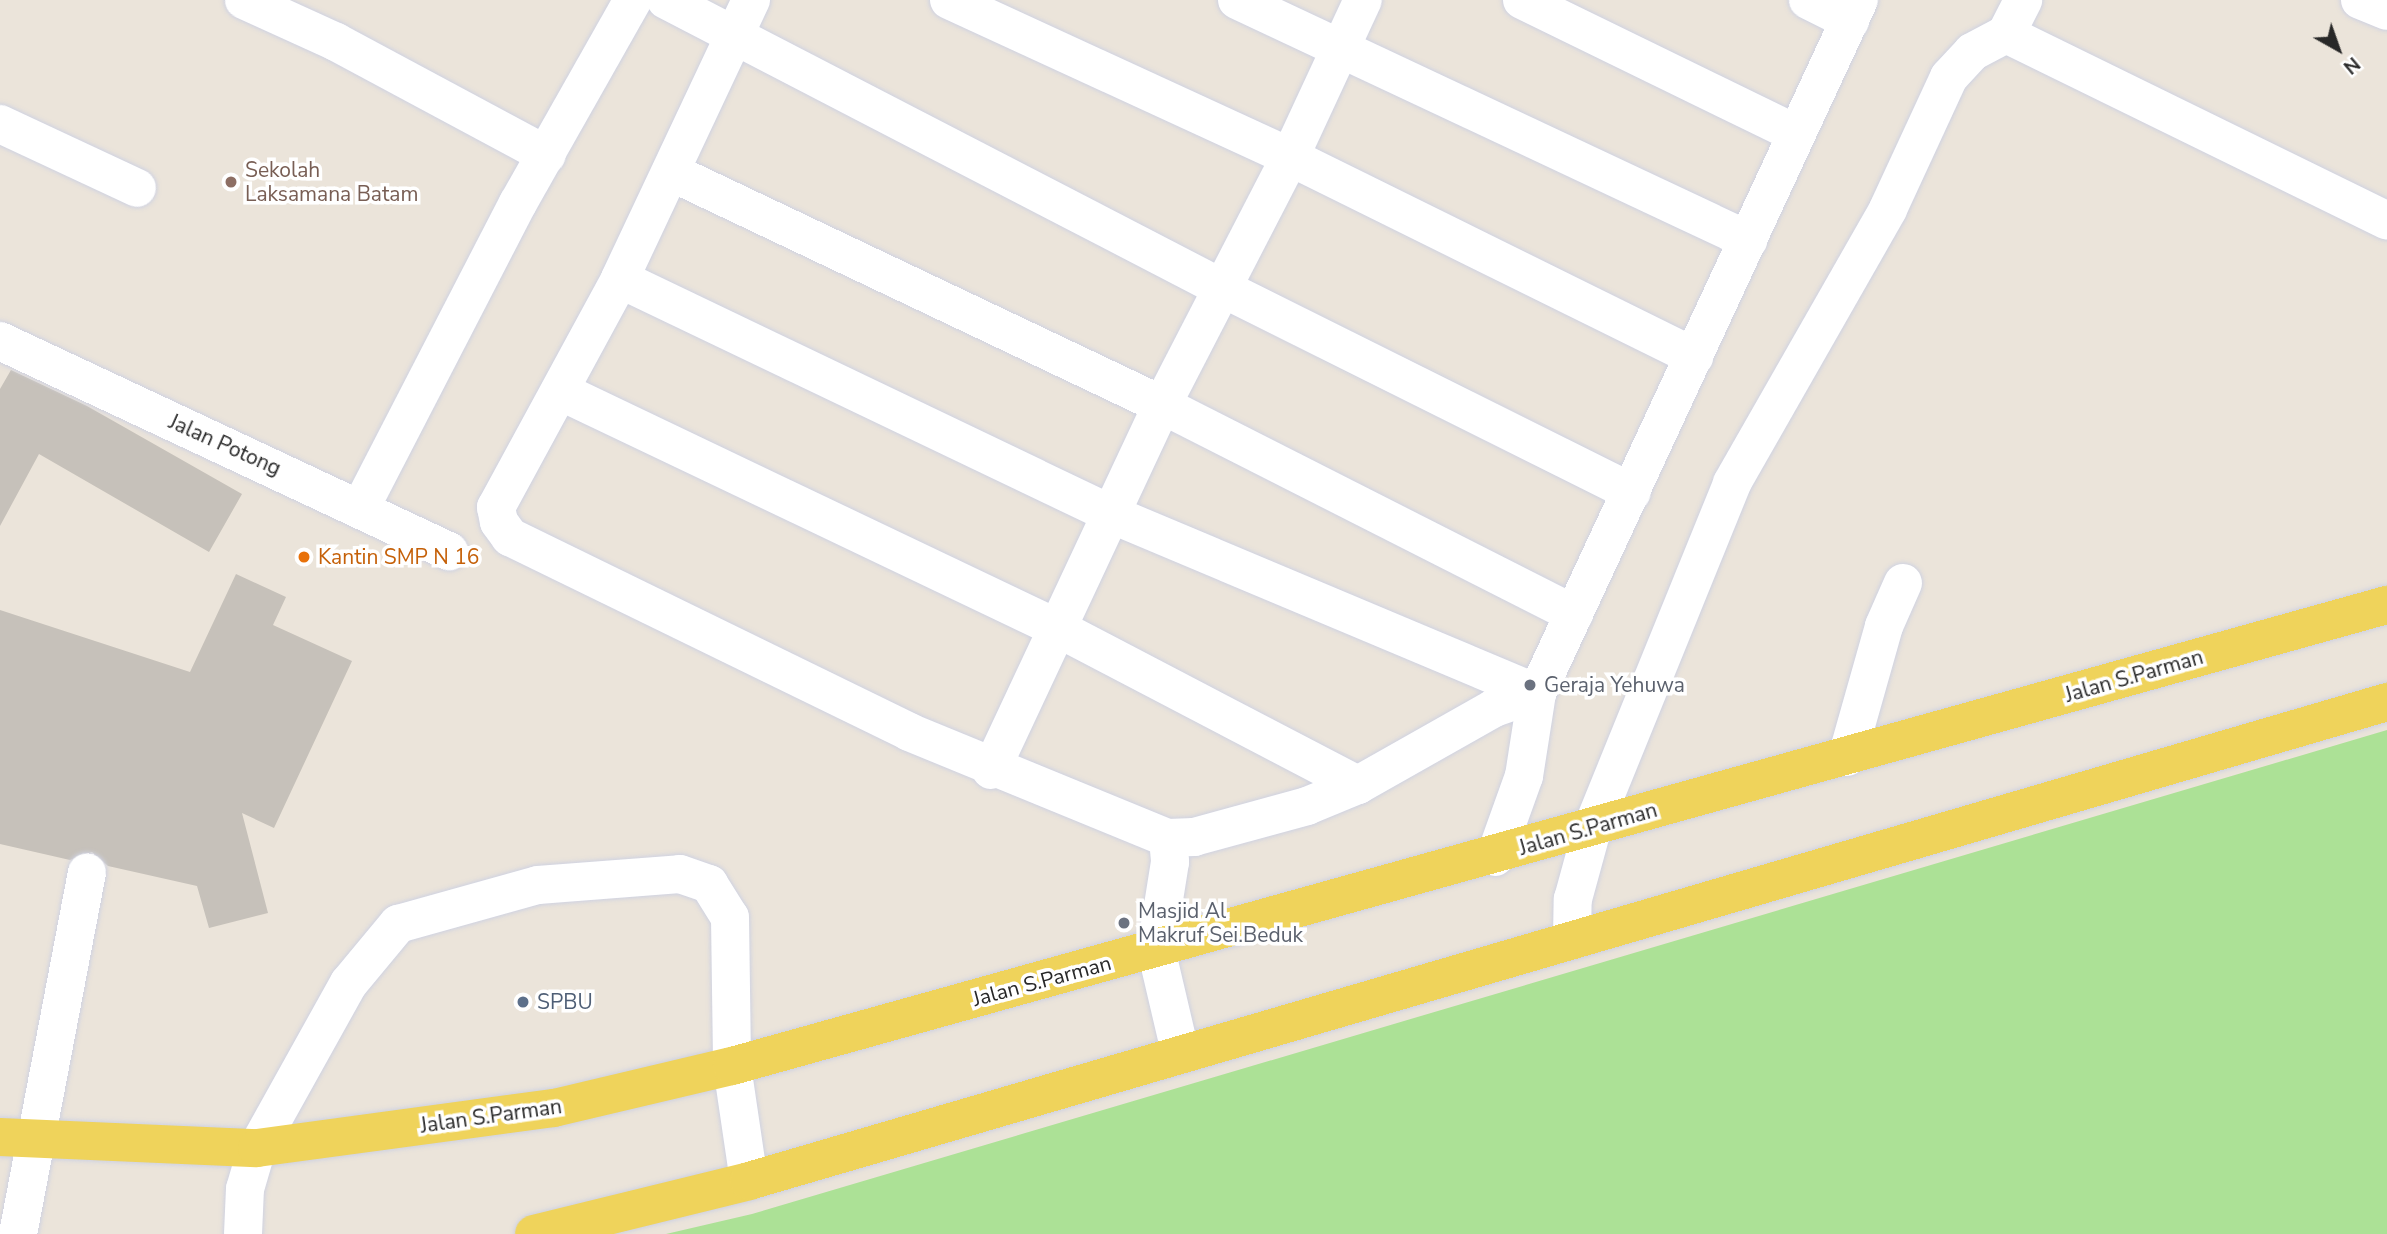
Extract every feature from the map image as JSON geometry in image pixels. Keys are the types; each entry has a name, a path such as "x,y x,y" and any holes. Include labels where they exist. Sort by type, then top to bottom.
{"main road":[{"name":"Jalan S.Parman","path":"0,1137 34,1158 257,1148 554,1108 732,1066 1161,976 1494,857 1593,825 1847,757 2387,605"},
{"path":"534,1234 747,1166 1180,1051 2387,702"}],"street":[{"path":"244,0 336,42 547,155"},
{"path":"361,507 547,155 633,0"},
{"path":"666,0 733,39 1220,287 1632,492"},
{"path":"751,0 620,279 562,392 496,507 510,537 991,770 1168,838 1262,820 1358,785 1494,708 1538,694"},
{"path":"949,0 1290,157 1694,356"},
{"path":"1237,0 1748,240"},
{"path":"991,770 1061,631 1162,405 1220,287 1290,157 1363,0"},
{"path":"1522,0 1795,133"},
{"path":"1494,857 1524,776 1538,694 1854,10 1808,0"},
{"path":"1572,938 1573,898 1593,825 1732,483 1888,209 1949,77 1972,52 2006,34 2023,0"},
{"path":"2360,0 2387,11"},
{"path":"2006,34 2387,221"},
{"path":"0,124 137,188"},
{"path":"671,172 1162,405 1574,614"},
{"path":"620,279 1113,515 1538,694"},
{"name":"Jalan Potong","path":"0,341 361,507 449,551"},
{"path":"562,392 1061,631 1358,785"},
{"path":"1847,757 1884,626 1903,583"},
{"path":"1168,838 1170,862 1161,976 1180,1051"},
{"path":"18,1234 87,873"},
{"path":"243,1234 245,1189 257,1148 349,983 398,924 538,885 680,874 709,884 730,917 732,1066 747,1166"}],"green space":[{"path":"2387,730 2387,1234 666,1234 752,1214"}],"building":[{"path":"11,370 87,406 242,494 209,552 39,454 0,526 0,389"},
{"path":"236,574 286,597 273,625 352,661 274,828 242,813 268,913 209,928 197,886 108,866 92,852 70,860 0,844 0,610 190,672"}],"place":[{"name":"Sekolah Laksamana Batam","path":"231,182"},
{"name":"Kantin SMP N 16","path":"304,557"},
{"name":"Geraja Yehuwa","path":"1530,685"},
{"name":"Masjid Al Makruf Sei.Beduk","path":"1124,923"},
{"name":"SPBU","path":"523,1002"}]}
